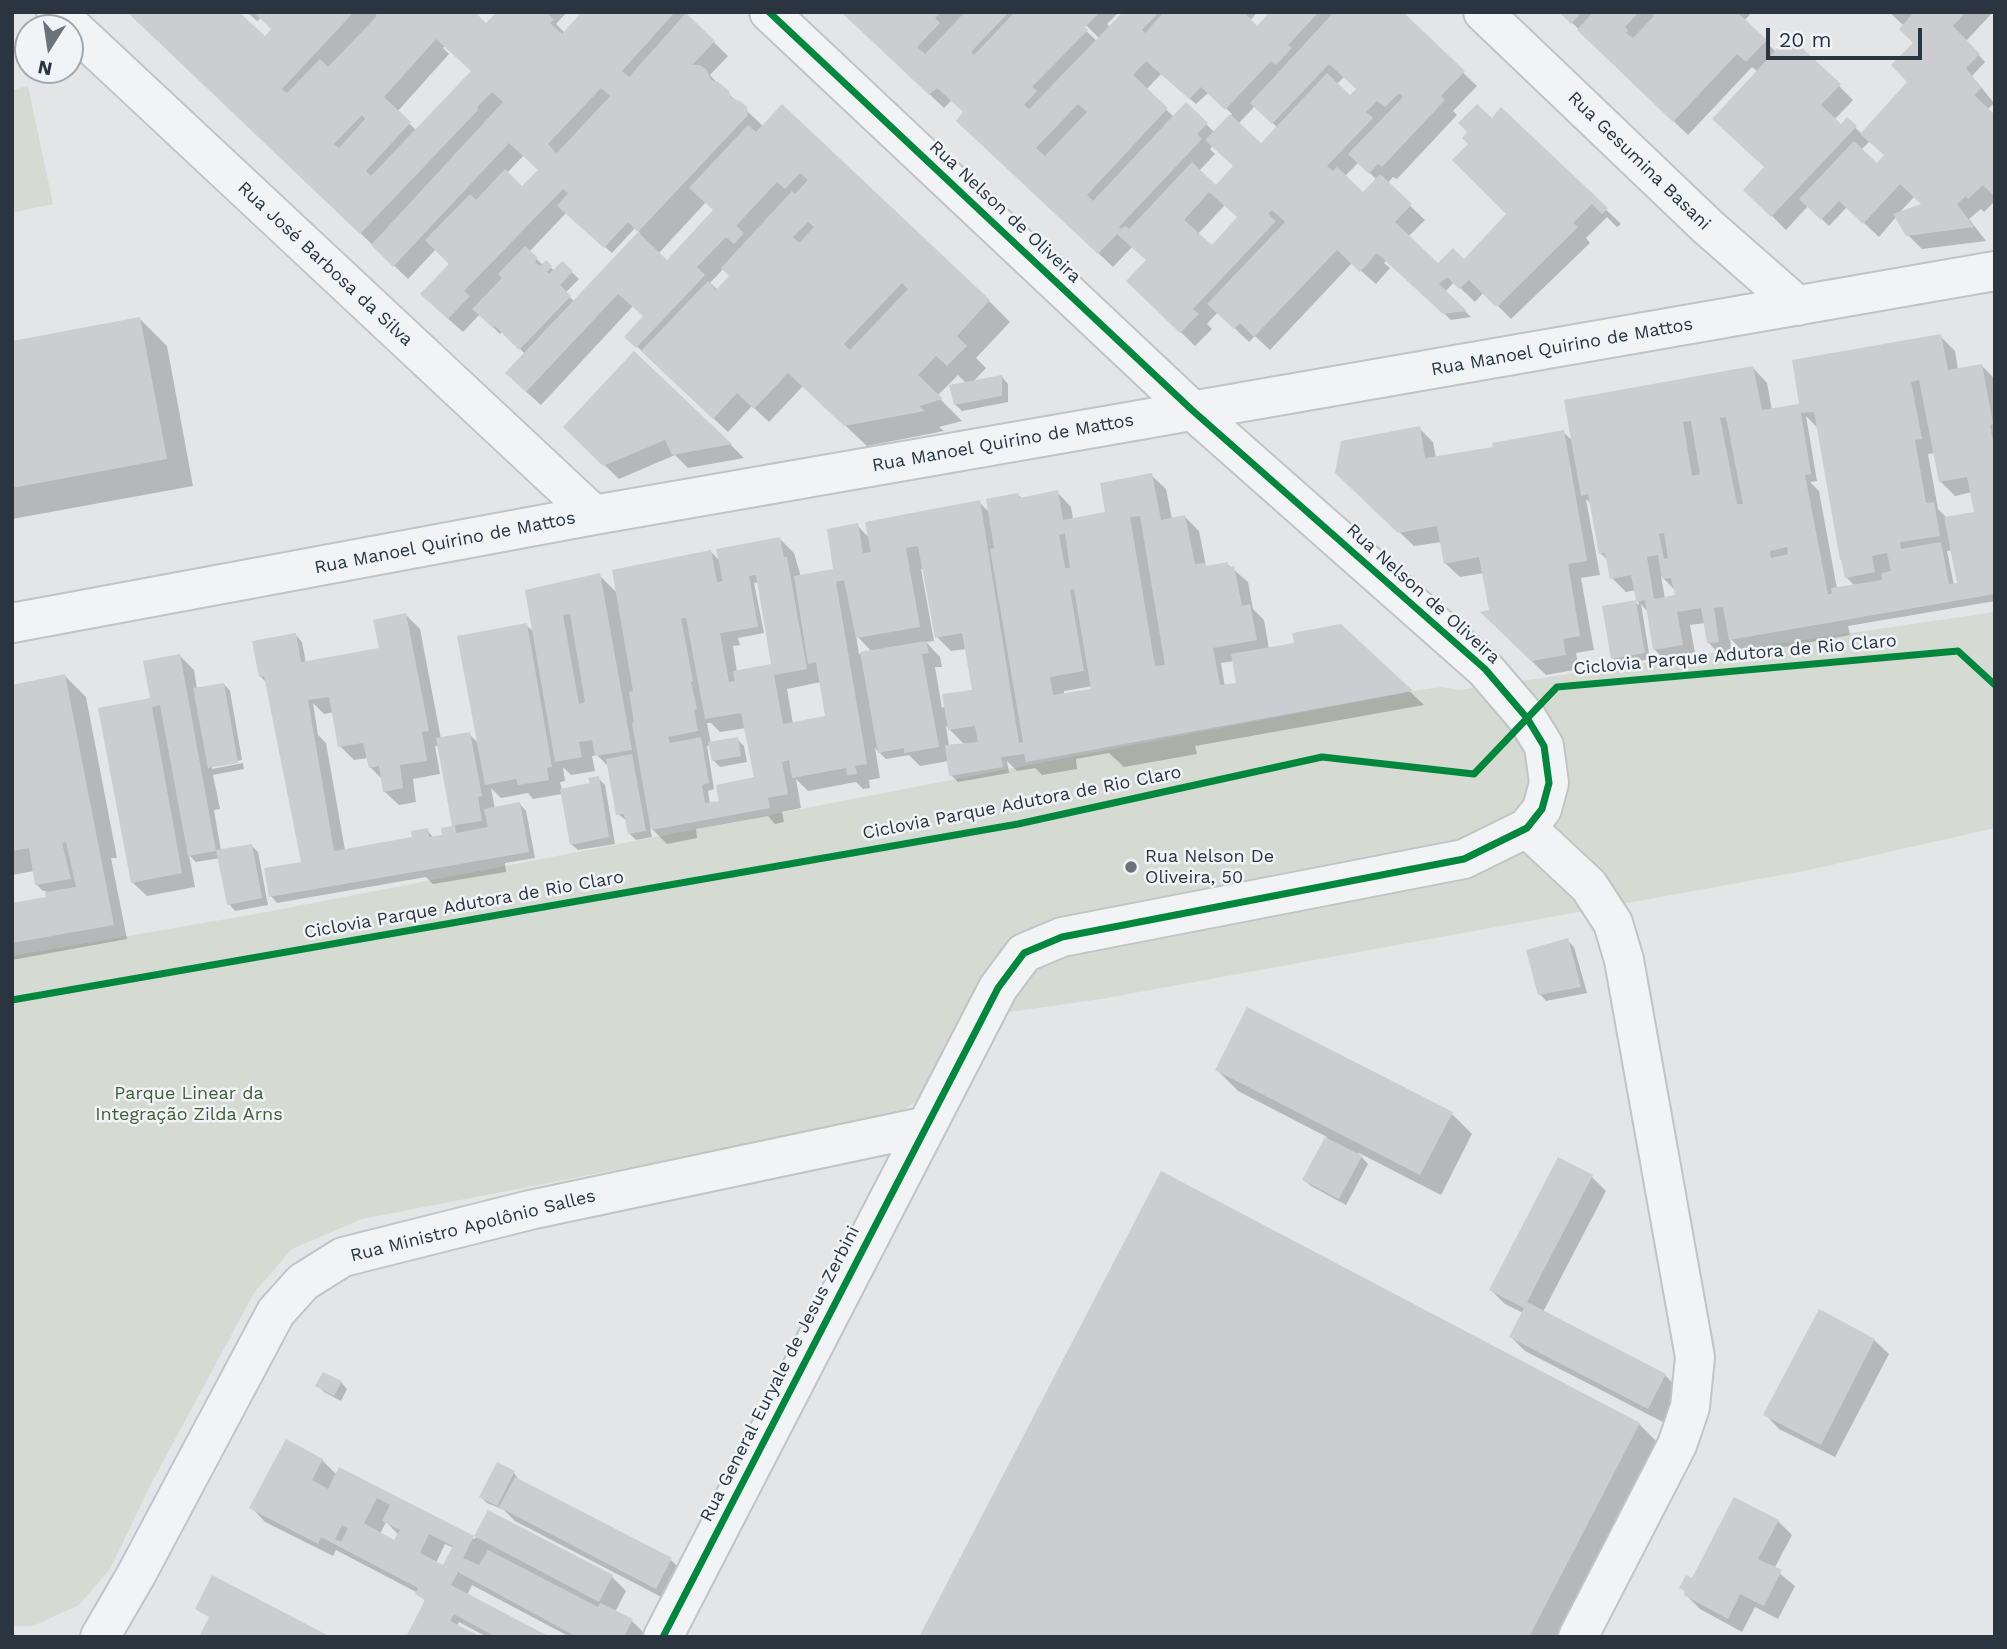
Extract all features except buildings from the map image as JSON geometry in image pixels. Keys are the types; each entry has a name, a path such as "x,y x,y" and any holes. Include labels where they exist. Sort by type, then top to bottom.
{"street":[{"name":"Rua José Barbosa da Silva","path":"56,12 594,515"},
{"name":"Rua Nelson de Oliveira","path":"769,12 1192,410 1485,669 1527,718 1544,746 1549,783 1542,809 1527,828"},
{"name":"Rua Gesumina Basani","path":"1483,12 1708,227 1798,306"},
{"name":"Rua Manoel Quirino de Mattos","path":"12,623 594,515 1995,271"},
{"path":"927,1126 998,988 1024,953 1062,937 1464,859 1527,828 1589,886 1613,923 1624,960 1695,1357 1690,1407 1677,1445 1578,1637"},
{"name":"Rua Ministro Apolônio Salles","path":"100,1637 276,1312 303,1282 343,1257 530,1210 927,1126"},
{"name":"Rua General Euryale de Jesus Zerbini","path":"663,1637 927,1126"}],"green space":[{"path":"28,86 53,204 12,213 12,90"},
{"name":"Parque Linear da Integração Zilda Arns","path":"1995,612 1995,828 1809,870 1101,999 967,1018 921,1098 894,1116 362,1219 292,1249 254,1293 151,1484 110,1569 79,1605 33,1626 12,1626 12,956 261,913 1413,691 1442,687 1459,690"}],"cycle path":[{"path":"663,1637 998,988 1024,953 1062,937 1464,859 1527,828 1542,809 1549,783 1544,746 1527,718 1485,669 1192,410 769,12"},
{"name":"Ciclovia Parque Adutora de Rio Claro","path":"12,1000 1018,824 1322,757 1474,774 1557,687 1958,651 1995,685"}],"place":[{"name":"Rua Nelson De Oliveira, 50","path":"1131,867"}]}
